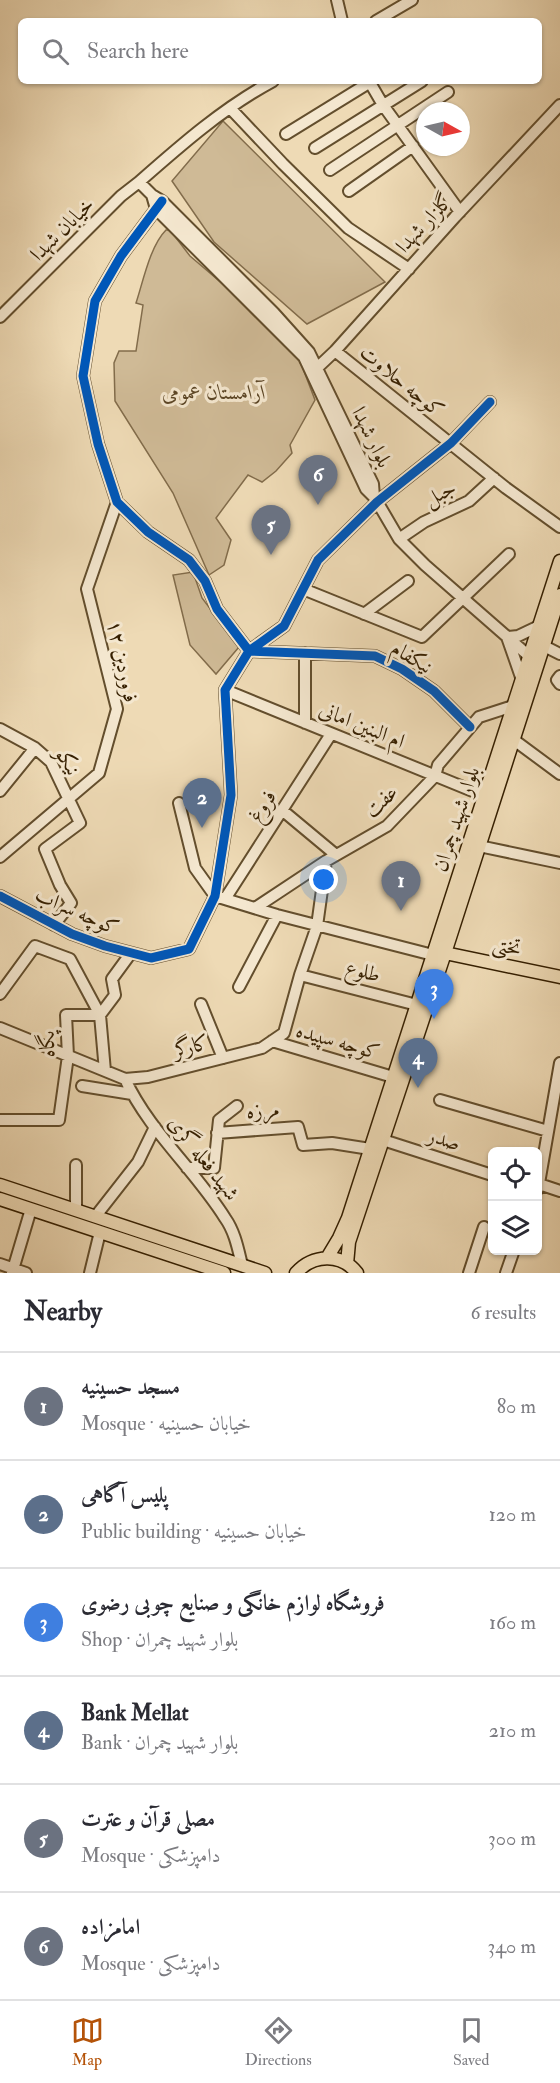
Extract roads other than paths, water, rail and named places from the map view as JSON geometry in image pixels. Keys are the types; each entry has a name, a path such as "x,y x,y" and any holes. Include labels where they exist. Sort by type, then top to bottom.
{"main road":[{"name":"بلوار شهید چمران","path":"327,1258 348,1218 417,1005 439,954 479,846 513,706 560,561"},
{"name":"بلوار شهید چمران","path":"347,1264 349,1242 383,1140 439,954 490,798 514,740 560,596"},
{"name":"تختی","path":"439,954 560,977"},
{"path":"0,1185 265,1273"},
{"path":"0,1199 224,1273"},
{"path":"296,1273 311,1261 327,1258 347,1264 357,1273"}],"street":[{"path":"337,0 341,18"},
{"path":"381,18 412,0"},
{"name":"خیابان شهدا","path":"0,317 121,196 201,127 268,84"},
{"path":"286,134 365,84"},
{"path":"372,84 383,105 460,212"},
{"path":"315,148 417,84"},
{"path":"330,170 448,92"},
{"name":"گلزار شهدا","path":"317,368 560,105"},
{"path":"230,108 348,228 408,269"},
{"path":"349,191 413,146"},
{"path":"139,182 156,202 95,301 83,376 98,444 117,502 148,532 189,560 205,581 217,609 249,651"},
{"name":"بلوار شهدا","path":"156,202 274,312 309,352 373,484 376,500"},
{"name":"بلوار شهدا","path":"156,202 304,357 366,489 376,500"},
{"name":"کوچه حلاوت","path":"335,351 494,478 560,527"},
{"path":"220,898 231,795 225,690 249,651 284,626 318,560 376,500 451,443 490,402"},
{"name":"جبل","path":"399,539 424,522 469,501 494,478"},
{"path":"376,500 399,539 425,565 529,656"},
{"name":"۱۲ فروردین","path":"0,857 99,773 117,709 87,589 117,502"},
{"path":"303,589 422,638 509,554"},
{"path":"364,614 408,581"},
{"path":"507,637 518,636 539,626"},
{"path":"507,637 522,680"},
{"path":"544,645 560,654"},
{"name":"نیکفام","path":"249,651 375,656 402,669 435,691 470,727"},
{"path":"305,653 305,723"},
{"path":"560,676 557,680 560,684"},
{"name":"ام البنین امانی","path":"225,690 490,798"},
{"name":"عفت","path":"255,908 326,861 387,826 435,776 438,765 478,717 513,706"},
{"name":"نیکو","path":"0,729 35,748 51,762 80,824 45,849 60,885 71,903 54,925"},
{"name":"فروغ","path":"220,898 332,734"},
{"path":"514,740 560,774"},
{"path":"0,791 35,748"},
{"path":"179,803 195,868 220,898 317,926 439,954"},
{"path":"282,810 336,855"},
{"path":"479,846 560,863"},
{"path":"272,1041 284,1033 300,975 317,926 326,861"},
{"name":"کوچه سراب","path":"0,896 72,934 105,946 151,958 189,949 220,898"},
{"path":"240,987 277,915"},
{"path":"0,994 35,946 70,959 100,1015 105,1071"},
{"path":"100,1015 115,994 112,979 131,953"},
{"name":"طلوع","path":"300,975 417,1005"},
{"path":"201,1004 224,1058"},
{"name":"پگاه","path":"0,1120 59,1120 68,1056 66,1015 100,1015"},
{"name":"کارگر","path":"0,1028 125,1079 148,1077 224,1058 262,1048 272,1041"},
{"name":"کوچه سپیده","path":"272,1041 393,1077"},
{"path":"542,1165 560,1063"},
{"name":"شهید فعله گری","path":"125,1079 132,1094 155,1127 226,1219 236,1238 242,1265"},
{"path":"82,1086 132,1094"},
{"path":"440,1100 560,1138"},
{"path":"187,1168 214,1168 219,1120 237,1106"},
{"path":"95,1216 138,1162 155,1127"},
{"name":"مرزه","path":"218,1133 298,1127 303,1145 332,1143 370,1149"},
{"name":"صدر","path":"383,1140 488,1174"},
{"path":"76,1165 76,1210"},
{"path":"542,1187 560,1191"},
{"path":"12,1271 31,1209"},
{"path":"470,1273 484,1227"},
{"path":"90,1273 100,1232"},
{"path":"506,1273 513,1255"},
{"path":"0,1264 12,1271 26,1273"}],"place":[{"name":"امامزاده","path":"318,505"},
{"name":"مصلی قرآن و عترت","path":"271,555"},
{"name":"پلیس آگاهی","path":"202,828"},
{"name":"مسجد حسینیه","path":"401,911"},
{"name":"فروشگاه لوازم خانگی و صنایع چوبی رضوی","path":"434,1019"},
{"name":"Bank Mellat","path":"418,1088"}],"park label":[{"name":"آرامستان عمومی","path":"214,392"}]}
